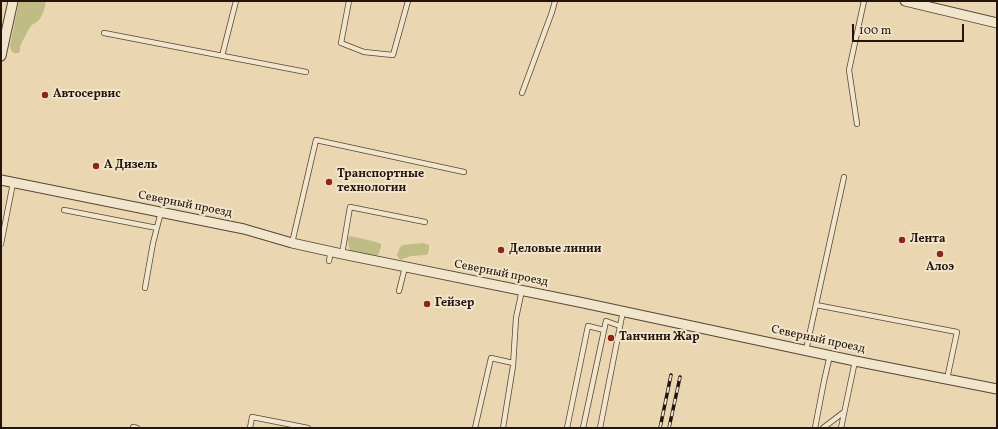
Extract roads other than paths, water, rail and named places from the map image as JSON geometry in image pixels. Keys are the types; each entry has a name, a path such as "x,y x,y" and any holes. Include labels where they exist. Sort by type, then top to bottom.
{"street":[{"path":"1,56 12,1"},
{"path":"905,1 926,3 997,23"},
{"name":"Северный проезд","path":"1,180 244,229 292,243 342,254 522,290 997,390"}],"lane":[{"path":"222,56 236,1"},
{"path":"349,1 341,43 364,52 394,55 408,1"},
{"path":"522,93 555,1"},
{"path":"857,124 849,70 864,1"},
{"path":"104,33 306,72"},
{"path":"292,243 316,140 464,172"},
{"path":"806,350 844,177"},
{"path":"1,244 13,183"},
{"path":"342,254 350,207 425,222"},
{"path":"64,210 157,228"},
{"path":"145,288 153,243 161,212"},
{"path":"329,262 331,251"},
{"path":"399,291 405,266"},
{"path":"503,428 514,363 516,318 522,290"},
{"path":"816,305 957,332 947,379"},
{"path":"600,428 622,311"},
{"path":"583,428 606,321 620,326"},
{"path":"566,428 588,326 604,330"},
{"path":"815,428 830,355"},
{"path":"475,428 491,358 514,363"},
{"path":"841,428 855,361"},
{"path":"823,428 844,412"},
{"path":"250,428 252,417 308,428"}],"railway":[{"path":"660,428 671,375"},
{"path":"669,428 680,377"}],"place":[{"name":"Автосервис","path":"45,95"},
{"name":"А Дизель","path":"96,166"},
{"name":"Транспортные технологии","path":"329,182"},
{"name":"Лента","path":"902,240"},
{"name":"Деловые линии","path":"501,250"},
{"name":"Алоэ","path":"940,254"},
{"name":"Гейзер","path":"427,304"},
{"name":"Танчини Жар","path":"611,338"}]}
